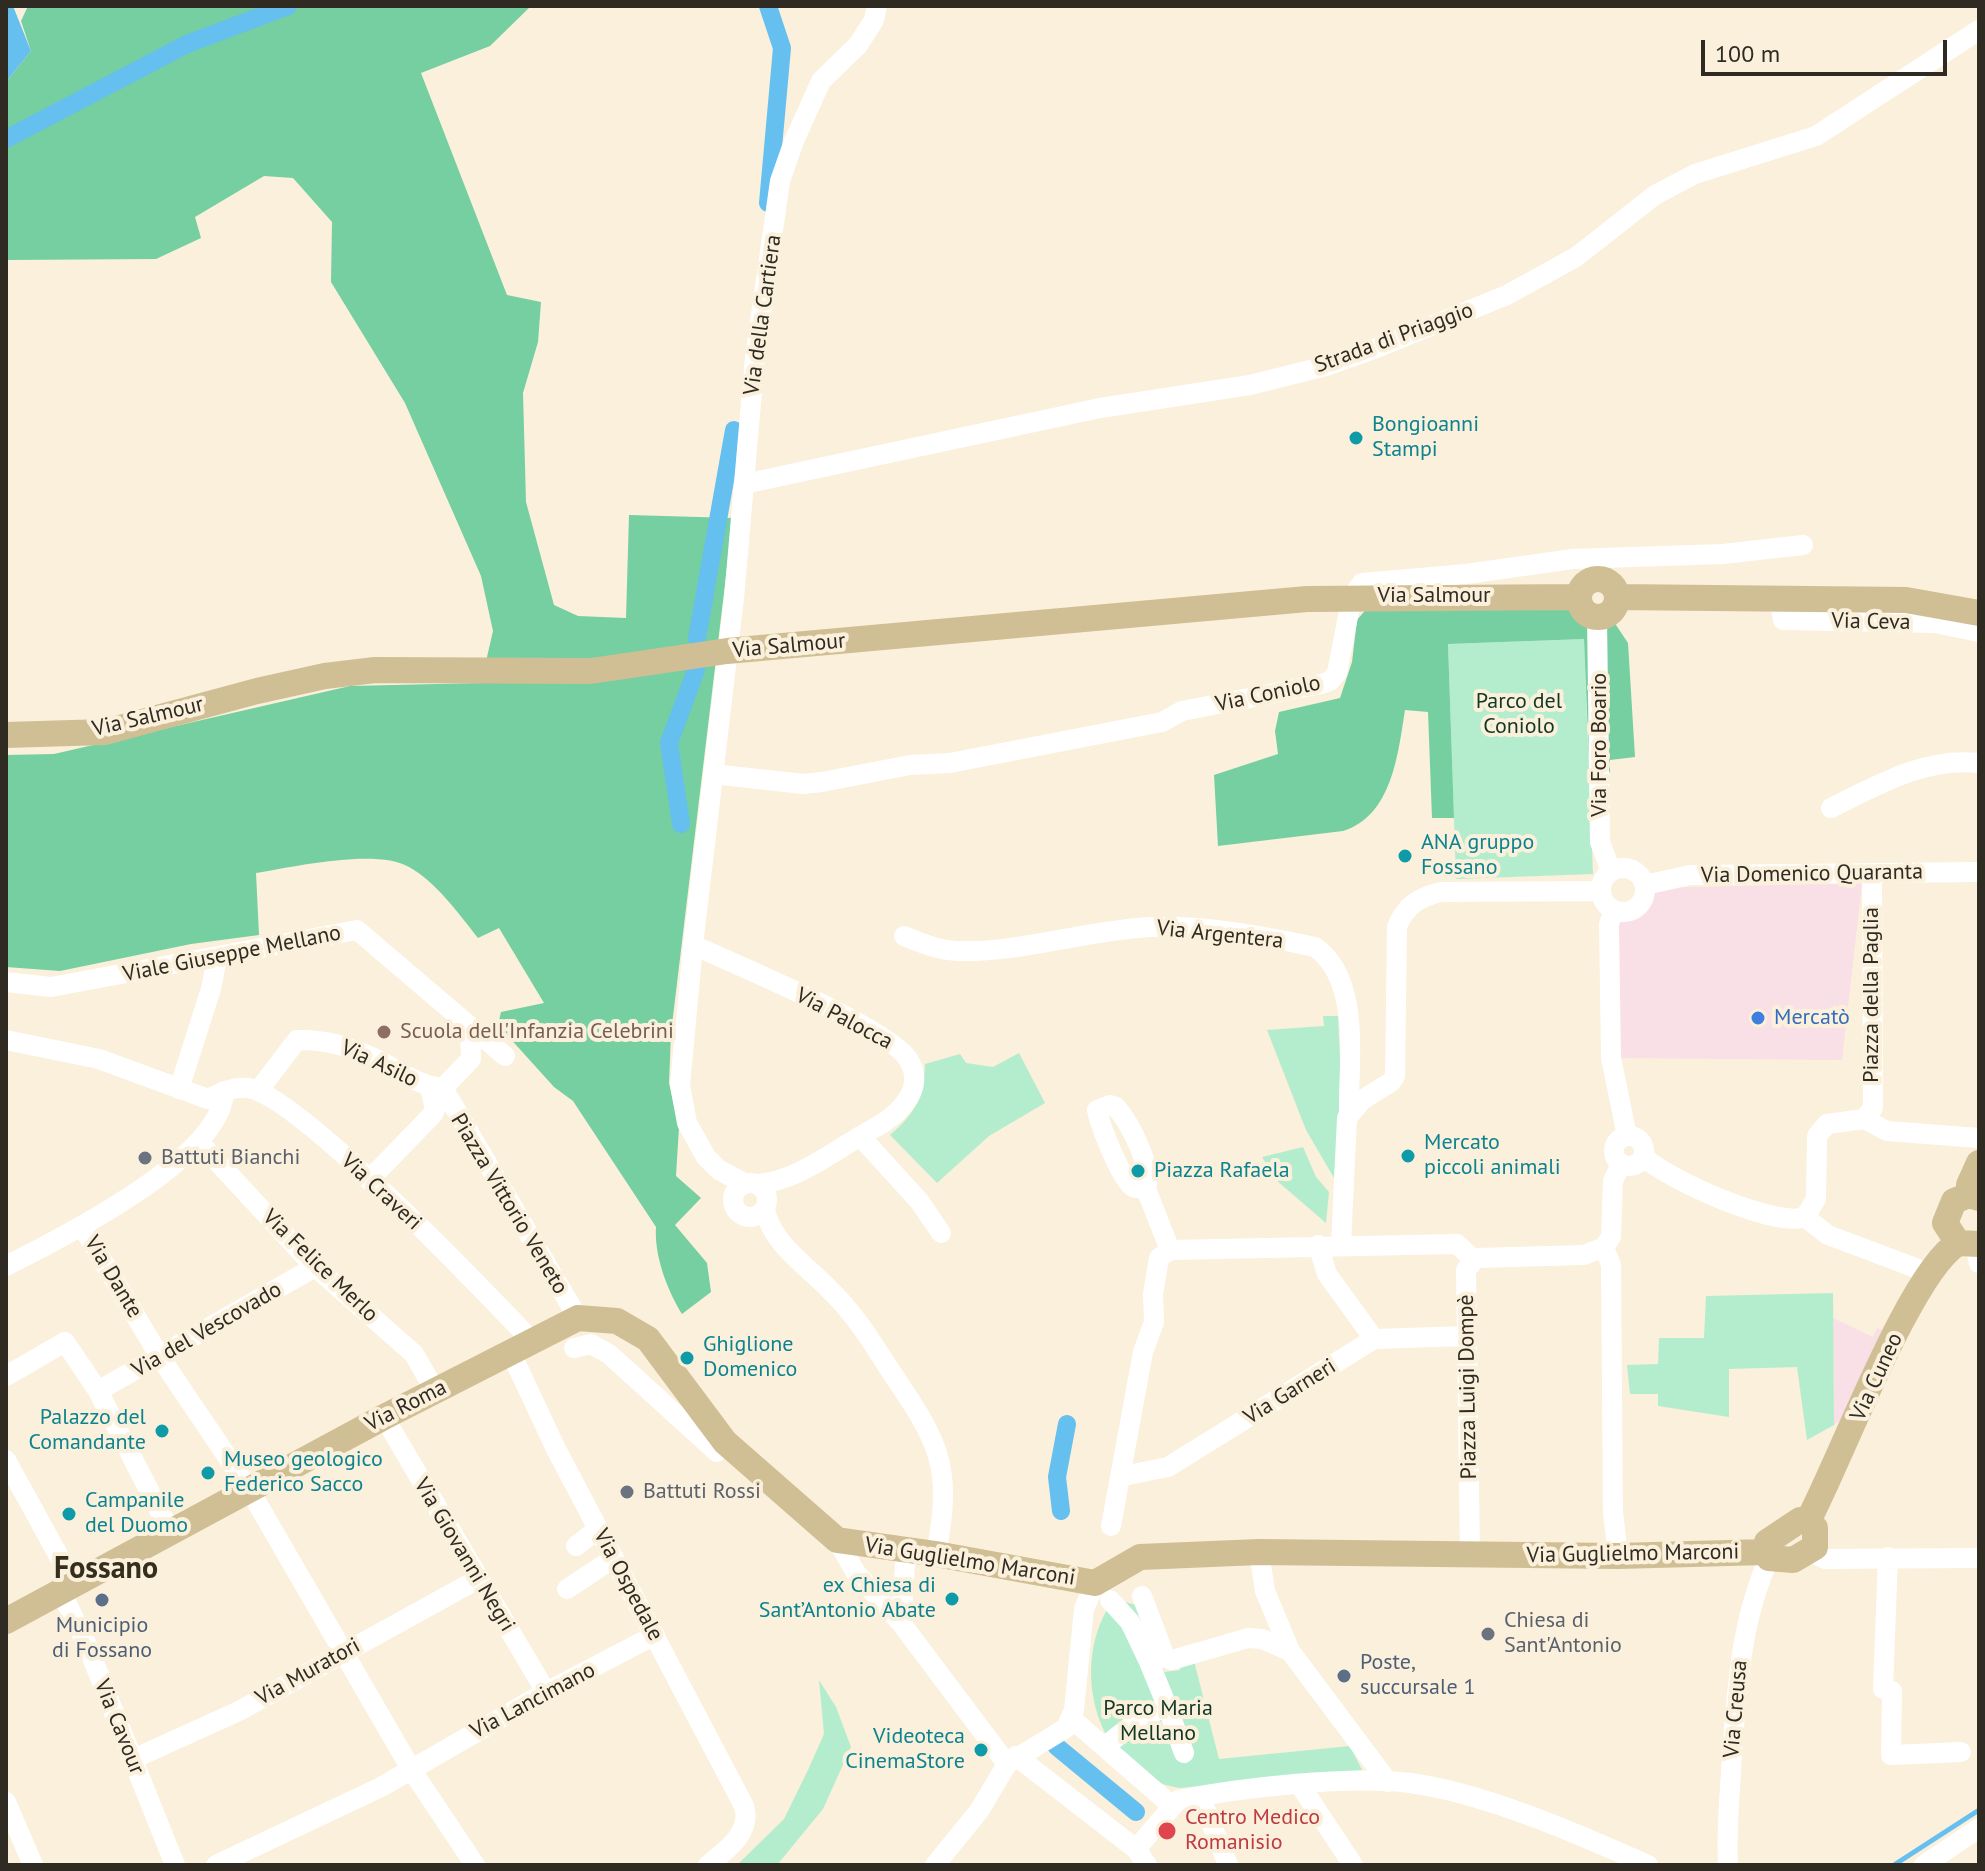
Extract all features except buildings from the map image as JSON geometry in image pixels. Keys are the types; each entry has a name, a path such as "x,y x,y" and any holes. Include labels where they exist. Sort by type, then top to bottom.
{"main road":[{"name":"Via Salmour","path":"6,735 105,732 257,691 350,673 415,669 512,674 591,671 727,651 1352,596 1578,597 1588,580 1601,578 1612,585 1617,597 1906,600 1979,613"},
{"path":"1578,597 1586,613 1597,617 1612,611 1617,597"},
{"path":"1973,1249 1947,1231 1945,1215 1954,1201 1974,1196 1969,1185 1979,1163"},
{"name":"Via Cuneo","path":"1808,1521 1929,1273 1973,1249"},
{"path":"521,1347 578,1318"},
{"name":"Via Guglielmo Marconi","path":"578,1318 617,1321 648,1339 725,1442 837,1540 936,1554 1102,1592 1140,1557 1259,1552 1767,1555 1793,1560 1810,1552"},
{"name":"Via Roma","path":"6,1621 66,1586 521,1347"},
{"path":"1767,1555 1772,1538 1800,1520 1808,1521 1816,1533 1815,1547 1810,1552"}],"street":[{"name":"Via della Cartiera","path":"727,651 755,357 780,181 821,81 858,45 874,20 877,6"},
{"name":"Strada di Priaggio","path":"744,484 1100,408 1250,385 1326,366 1379,347 1507,295 1562,265 1655,195 1695,174 1816,136 1979,30"},
{"path":"1352,596 1362,583 1466,574 1573,559 1723,554 1803,545"},
{"name":"Via Coniolo","path":"713,774 803,784 822,782 910,765 950,763 1147,725 1162,722 1182,711 1321,684 1334,678 1337,673 1352,596"},
{"name":"Via Ceva","path":"1779,598 1783,620 1935,623 1979,632"},
{"name":"Via Foro Boario","path":"1597,617 1600,842 1611,871"},
{"path":"727,651 693,945 680,1095 687,1123 706,1157 753,1198 763,1233 781,1243 851,1310 936,1441 945,1497 936,1554"},
{"path":"1831,808 1913,770 1961,762 1979,763"},
{"path":"1632,869 1645,885 1644,899 1635,909 1614,910 1605,902 1601,891 1603,879 1611,871 1632,869"},
{"name":"Via Domenico Quaranta","path":"1645,885 1690,875 1979,872"},
{"name":"Piazza della Paglia","path":"1864,1119 1873,1108 1872,873"},
{"path":"1356,1106 1395,1076 1397,927 1402,914 1416,901 1441,892 1601,891"},
{"path":"1614,910 1609,924 1611,1058 1627,1136"},
{"name":"Via Argentera","path":"904,936 931,947 958,951 1086,932 1154,927 1204,930 1315,947 1326,955 1341,979 1356,1106 1341,1244"},
{"name":"Viale Giuseppe Mellano","path":"6,982 51,987 361,931 470,1029"},
{"name":"Via Palocca","path":"693,945 851,1019 901,1050 914,1073 909,1097 889,1120 753,1198"},
{"path":"179,1089 211,989 217,958"},
{"path":"470,1029 484,1035 505,1056"},
{"name":"Piazza Vittorio Veneto","path":"470,1029 471,1059 436,1088 578,1318"},
{"name":"Via Asilo","path":"258,1091 297,1040 326,1039 436,1088"},
{"path":"6,1040 99,1059 179,1089 216,1095 247,1088 258,1091"},
{"path":"369,1180 433,1114 436,1088"},
{"name":"Via Craveri","path":"258,1091 333,1146 369,1180 521,1347"},
{"path":"6,1266 82,1226 141,1188 200,1143 221,1110 216,1095"},
{"path":"1805,1217 1816,1199 1817,1136 1827,1124 1864,1119 1887,1131 1979,1138"},
{"path":"860,1136 920,1202 941,1233"},
{"path":"1627,1136 1642,1142 1644,1157 1656,1169 1686,1186 1786,1220 1805,1217 1828,1235 1929,1273"},
{"path":"1621,1164 1614,1151 1618,1141 1627,1136"},
{"name":"Via Felice Merlo","path":"200,1143 315,1267 414,1354 435,1391"},
{"path":"1621,1164 1634,1166 1644,1157"},
{"path":"1111,1526 1117,1482 1123,1476 1143,1352 1154,1322 1156,1268 1159,1258 1170,1250 1341,1244 1457,1244 1473,1259 1584,1255 1604,1247 1611,1237 1613,1181 1621,1164"},
{"path":"1146,1189 1170,1250"},
{"name":"Via Dante","path":"82,1226 160,1357 249,1489 411,1769 475,1865"},
{"path":"1318,1245 1327,1274 1374,1339"},
{"path":"1604,1247 1611,1265 1613,1512 1618,1556"},
{"name":"Piazza Luigi Dompè","path":"1470,1555 1465,1336 1466,1270 1473,1259"},
{"name":"Via del Vescovado","path":"98,1391 315,1267"},
{"name":"Via Garneri","path":"1123,1476 1168,1467 1374,1339 1465,1336"},
{"path":"6,1376 65,1342 98,1391 170,1531"},
{"path":"574,1348 591,1344 609,1354 717,1452"},
{"name":"Via Ospedale","path":"521,1347 598,1529 747,1816 733,1842 708,1865"},
{"name":"Via Giovanni Negri","path":"384,1417 546,1692"},
{"name":"Via Cavour","path":"6,1460 66,1586 175,1865"},
{"path":"576,1546 598,1529"},
{"path":"837,1540 856,1573 901,1623 1011,1760 1141,1857 1171,1805 1200,1796 1300,1785 1388,1782 1479,1799 1648,1865"},
{"path":"901,1623 906,1550"},
{"path":"1259,1552 1265,1591 1290,1651 1388,1782"},
{"path":"1810,1552 1825,1559 1979,1558"},
{"name":"Via Creusa","path":"1728,1865 1727,1825 1741,1656 1750,1606 1767,1555"},
{"path":"1888,1557 1883,1689 1892,1691 1891,1755 1961,1752"},
{"path":"567,1589 614,1558"},
{"name":"Via Muratori","path":"133,1759 239,1711 478,1579"},
{"path":"935,1865 979,1811 1011,1760 1060,1733 1072,1719 1084,1609 1102,1592 1121,1617 1130,1622 1157,1660"},
{"path":"1142,1596 1167,1706 1184,1753"},
{"name":"Via Lancimano","path":"216,1865 288,1834 655,1635"},
{"path":"1157,1660 1172,1660 1248,1638 1262,1639 1290,1651"},
{"path":"1109,1743 1140,1719 1167,1706"},
{"path":"1072,1719 1171,1805"},
{"path":"1300,1785 1353,1865"},
{"path":"1200,1796 1228,1865"},
{"path":"6,1802 33,1865"},
{"path":"1924,1865 1979,1828"}],"shaded area":[{"path":"1862,883 1842,1060 1617,1058 1615,925 1652,888"},
{"path":"1833,1318 1873,1337 1877,1328 1886,1332 1842,1419 1834,1425"}],"green space":[{"path":"28,6 531,6 490,46 421,73 507,295 541,302 538,342 523,393 526,502 554,605 578,616 626,618 629,515 733,518 671,1033 669,1083 679,1127 676,1176 701,1198 675,1225 707,1263 711,1292 682,1314 663,1272 656,1227 573,1101 554,1087 498,1025 501,1012 544,1003 499,928 478,938 438,890 409,867 377,859 356,859 256,873 259,935 191,944 60,971 6,967 6,755 54,754 350,686 481,683 493,631 481,576 405,403 331,282 332,222 293,178 264,176 195,217 201,238 156,259 6,260 6,82 31,51 21,21"},
{"path":"1368,607 1606,610 1628,643 1635,757 1610,760 1610,772 1590,784 1584,639 1448,644 1454,818 1432,818 1428,712 1405,710 1390,781 1372,812 1359,823 1343,831 1218,846 1214,775 1278,754 1275,731 1279,712 1340,698 1352,662 1357,620"},
{"name":"Parco del Coniolo","path":"1584,639 1593,874 1456,879 1448,644"},
{"path":"1323,1016 1338,1016 1342,1102 1334,1178 1306,1130 1267,1030 1324,1026"},
{"path":"1019,1053 1045,1103 989,1136 937,1183 890,1135 906,1120 916,1104 923,1086 925,1064 960,1054 966,1063 993,1067"},
{"path":"1303,1147 1316,1177 1329,1192 1326,1223 1276,1180 1262,1157"},
{"path":"1833,1293 1834,1425 1807,1440 1797,1367 1729,1369 1729,1417 1658,1406 1658,1394 1630,1394 1627,1365 1658,1364 1659,1338 1704,1338 1706,1296"},
{"name":"Parco Maria Mellano","path":"1114,1599 1136,1605 1156,1643 1164,1672 1180,1670 1182,1662 1193,1657 1219,1759 1350,1746 1362,1770 1180,1788 1151,1779 1127,1762 1109,1740 1097,1713 1092,1683 1092,1653 1100,1625"},
{"path":"819,1680 836,1707 851,1747 823,1809 777,1865 737,1865 784,1819 824,1734"}],"water":[{"path":"6,6 13,6 31,51 6,82"}],"waterway":[{"path":"6,139 187,44 288,6"},
{"path":"768,6 782,48 768,203"},
{"path":"697,638 734,430"},
{"path":"681,824 669,743 696,670"},
{"path":"1061,1511 1057,1477 1067,1424"},
{"path":"1056,1746 1136,1812"},
{"path":"1894,1865 1979,1810"}],"place":[{"name":"Bongioanni Stampi","path":"1356,438"},
{"name":"ANA gruppo Fossano","path":"1405,856"},
{"name":"Mercatò","path":"1758,1018"},
{"name":"Scuola dell'Infanzia Celebrini","path":"384,1032"},
{"name":"Mercato piccoli animali","path":"1408,1156"},
{"name":"Battuti Bianchi","path":"145,1158"},
{"name":"Piazza Rafaela","path":"1138,1171"},
{"name":"Ghiglione Domenico","path":"687,1358"},
{"name":"Palazzo del Comandante","path":"162,1431"},
{"name":"Museo geologico Federico Sacco","path":"208,1473"},
{"name":"Battuti Rossi","path":"627,1492"},
{"name":"Campanile del Duomo","path":"69,1514"},
{"name":"ex Chiesa di Sant’Antonio Abate","path":"952,1599"},
{"name":"Municipio di Fossano","path":"102,1600"},
{"name":"Chiesa di Sant'Antonio","path":"1488,1634"},
{"name":"Poste, succursale 1","path":"1344,1676"},
{"name":"Videoteca CinemaStore","path":"981,1750"},
{"name":"Centro Medico Romanisio","path":"1167,1831"}],"district":[{"name":"Fossano","path":"106,1569"}]}
